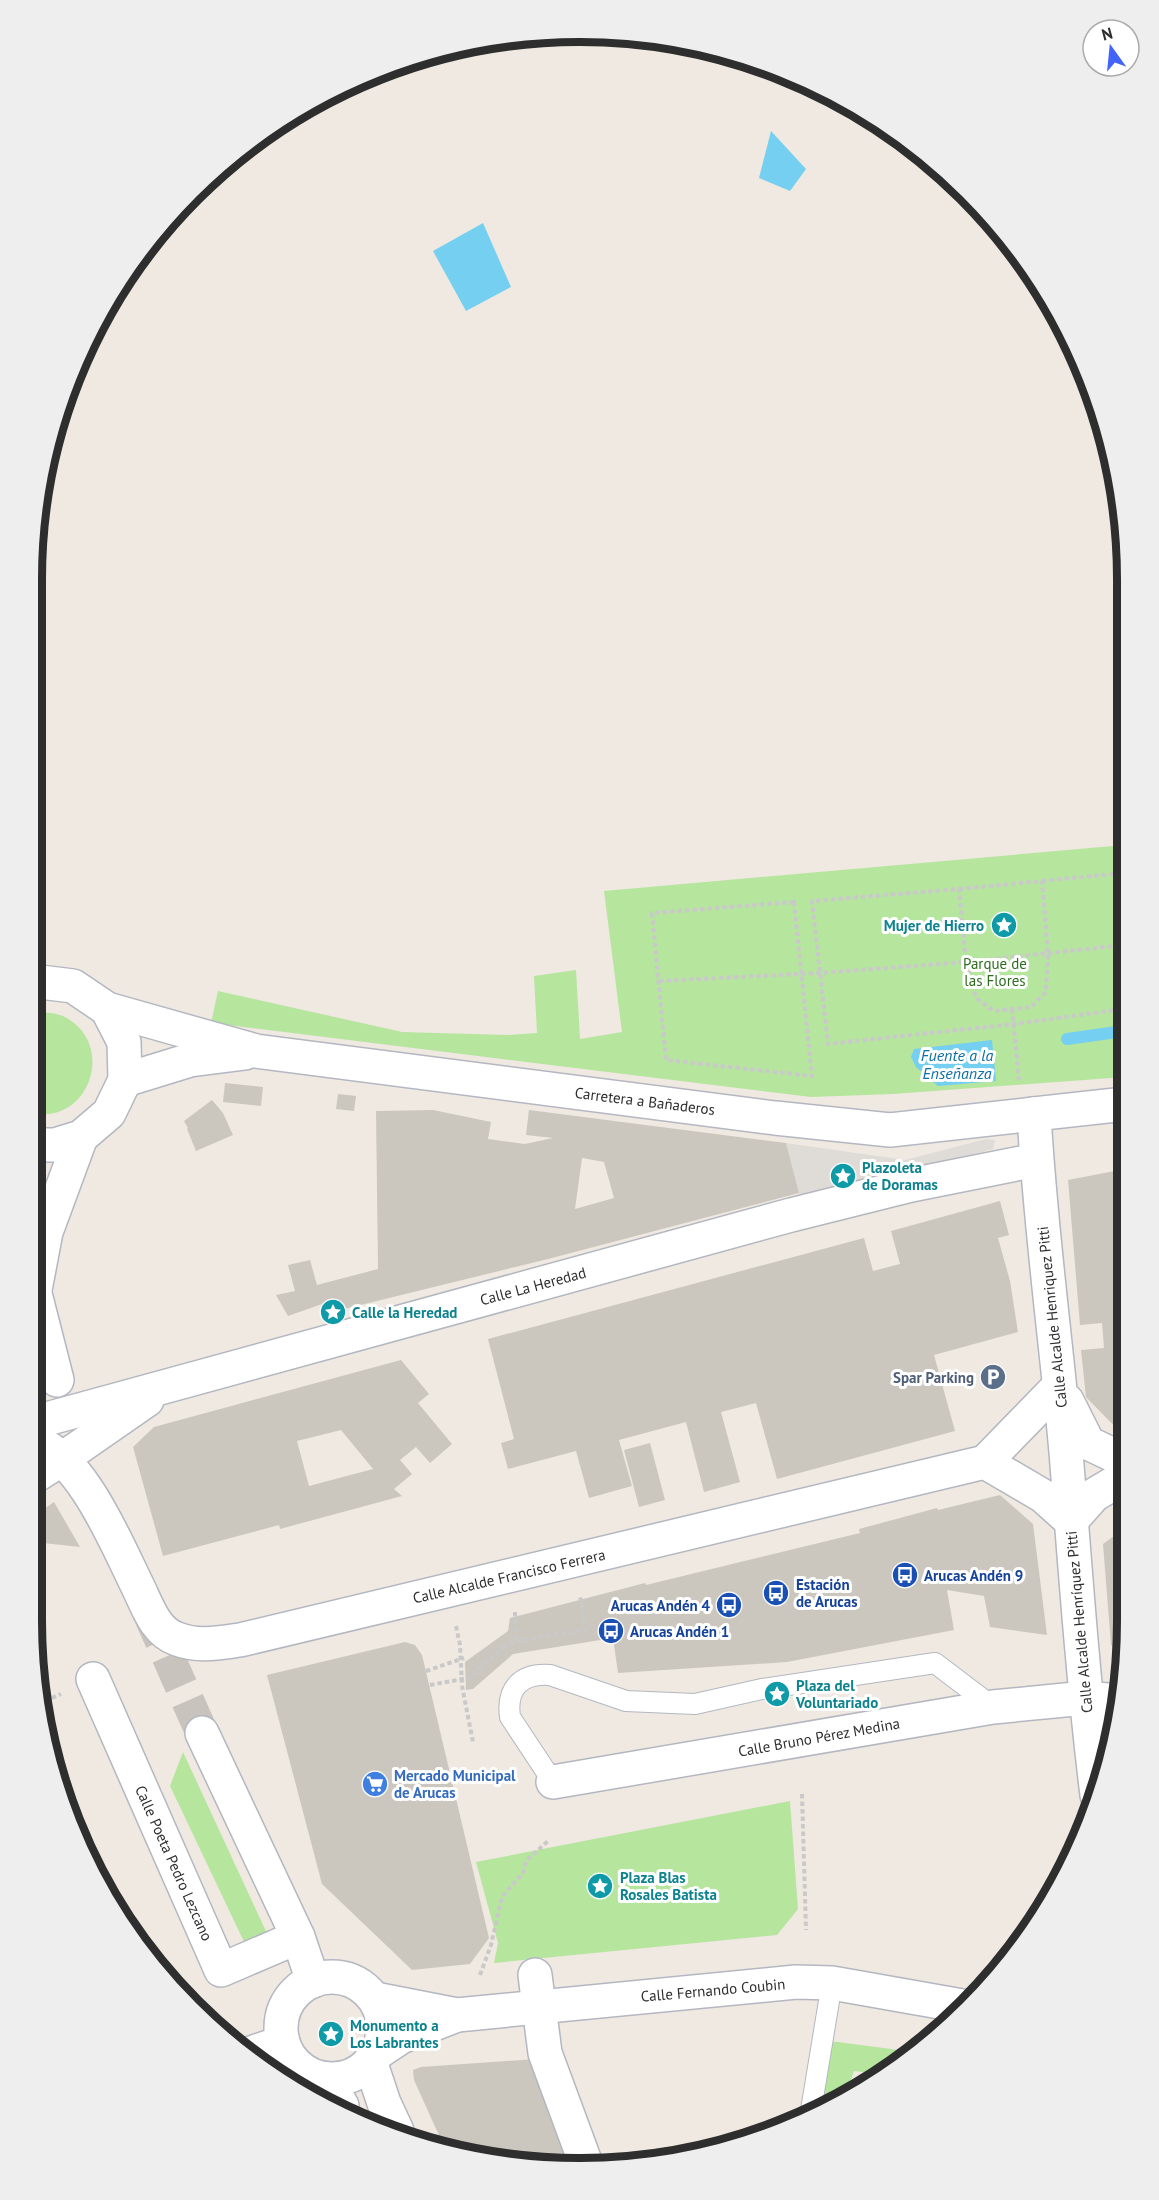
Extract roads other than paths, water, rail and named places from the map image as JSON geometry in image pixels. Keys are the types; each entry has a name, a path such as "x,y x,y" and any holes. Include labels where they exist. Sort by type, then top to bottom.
{"main road":[{"path":"42,982 73,986 106,1009 124,1042 124,1080 109,1113 81,1137 55,1145 42,1145"},
{"name":"Carretera a Bañaderos","path":"106,1009 255,1051 775,1118 891,1130 1027,1102 1117,1104"},
{"name":"Carretera a Bañaderos","path":"124,1080 190,1060 255,1051"},
{"name":"Calle Alcalde Henriquez Pitti","path":"1027,1102 1036,1160 1071,1521"},
{"path":"42,1250 46,1232 81,1137"},
{"name":"Calle La Heredad","path":"42,1420 791,1215 911,1185 1036,1160"},
{"path":"42,1323 57,1380"},
{"path":"42,1472 166,1386"},
{"path":"1117,1457 1088,1443 1059,1386 985,1462 1042,1496 1071,1521 1094,1495 1117,1481"},
{"name":"Calle Alcalde Francisco Ferrera","path":"42,1444 62,1459 95,1501 156,1623 174,1639 198,1645 240,1640 985,1462"},
{"name":"Calle Alcalde Henríquez Pitti","path":"1071,1521 1085,1698 1094,1776"},
{"name":"Calle Poeta Pedro Lezcano","path":"93,1679 221,1970 298,1937"},
{"name":"Calle Bruno Pérez Medina","path":"554,1782 993,1707 1085,1698 1111,1700"},
{"path":"202,1733 298,1937 313,1981"},
{"path":"535,1975 545,2053 584,2158"},
{"path":"330,1977 347,1979 363,1987 375,2000 382,2016 383,2034 374,2057 364,2068 348,2077 334,2093 292,2060 283,2043 280,2023 286,2006 297,1990 313,1981 330,1977"},
{"name":"Calle Fernando Coubin","path":"374,2057 401,2037 457,2015 796,1982 832,1983 956,2005"},
{"name":"Calle Fernando Coubin","path":"375,2000 457,2015"},
{"path":"258,2051 283,2043"},
{"path":"374,2057 384,2103 394,2124"}],"lane":[{"path":"554,1782 510,1717 508,1706 511,1694 518,1684 538,1674 550,1675 626,1701 695,1704 762,1689 934,1663 993,1707"},
{"path":"812,2105 832,1983"}],"water":[{"path":"771,131 806,169 790,191 759,178"},
{"path":"483,223 511,287 466,311 433,251"},
{"name":"Fuente a la Enseñanza","path":"992,1040 996,1081 938,1086 916,1067 911,1057 914,1049"}],"waterway":[{"path":"1067,1039 1117,1032"}],"tunnel":[{"path":"148,1611 202,1733"}],"place":[{"name":"Mujer de Hierro","path":"1004,925"},
{"name":"Plazoleta de Doramas","path":"843,1176"},
{"name":"Calle la Heredad","path":"333,1312"},
{"name":"Spar Parking","path":"993,1377"},
{"name":"Arucas Andén 9","path":"905,1575"},
{"name":"Estación de Arucas","path":"776,1593"},
{"name":"Arucas Andén 4","path":"729,1605"},
{"name":"Arucas Andén 1","path":"611,1631"},
{"name":"Plaza del Voluntariado","path":"777,1694"},
{"name":"Mercado Municipal de Arucas","path":"375,1784"},
{"name":"Plaza Blas Rosales Batista","path":"600,1886"},
{"name":"Monumento a Los Labrantes","path":"331,2034"}],"park label":[{"name":"Parque de las Flores","path":"995,972"}]}
